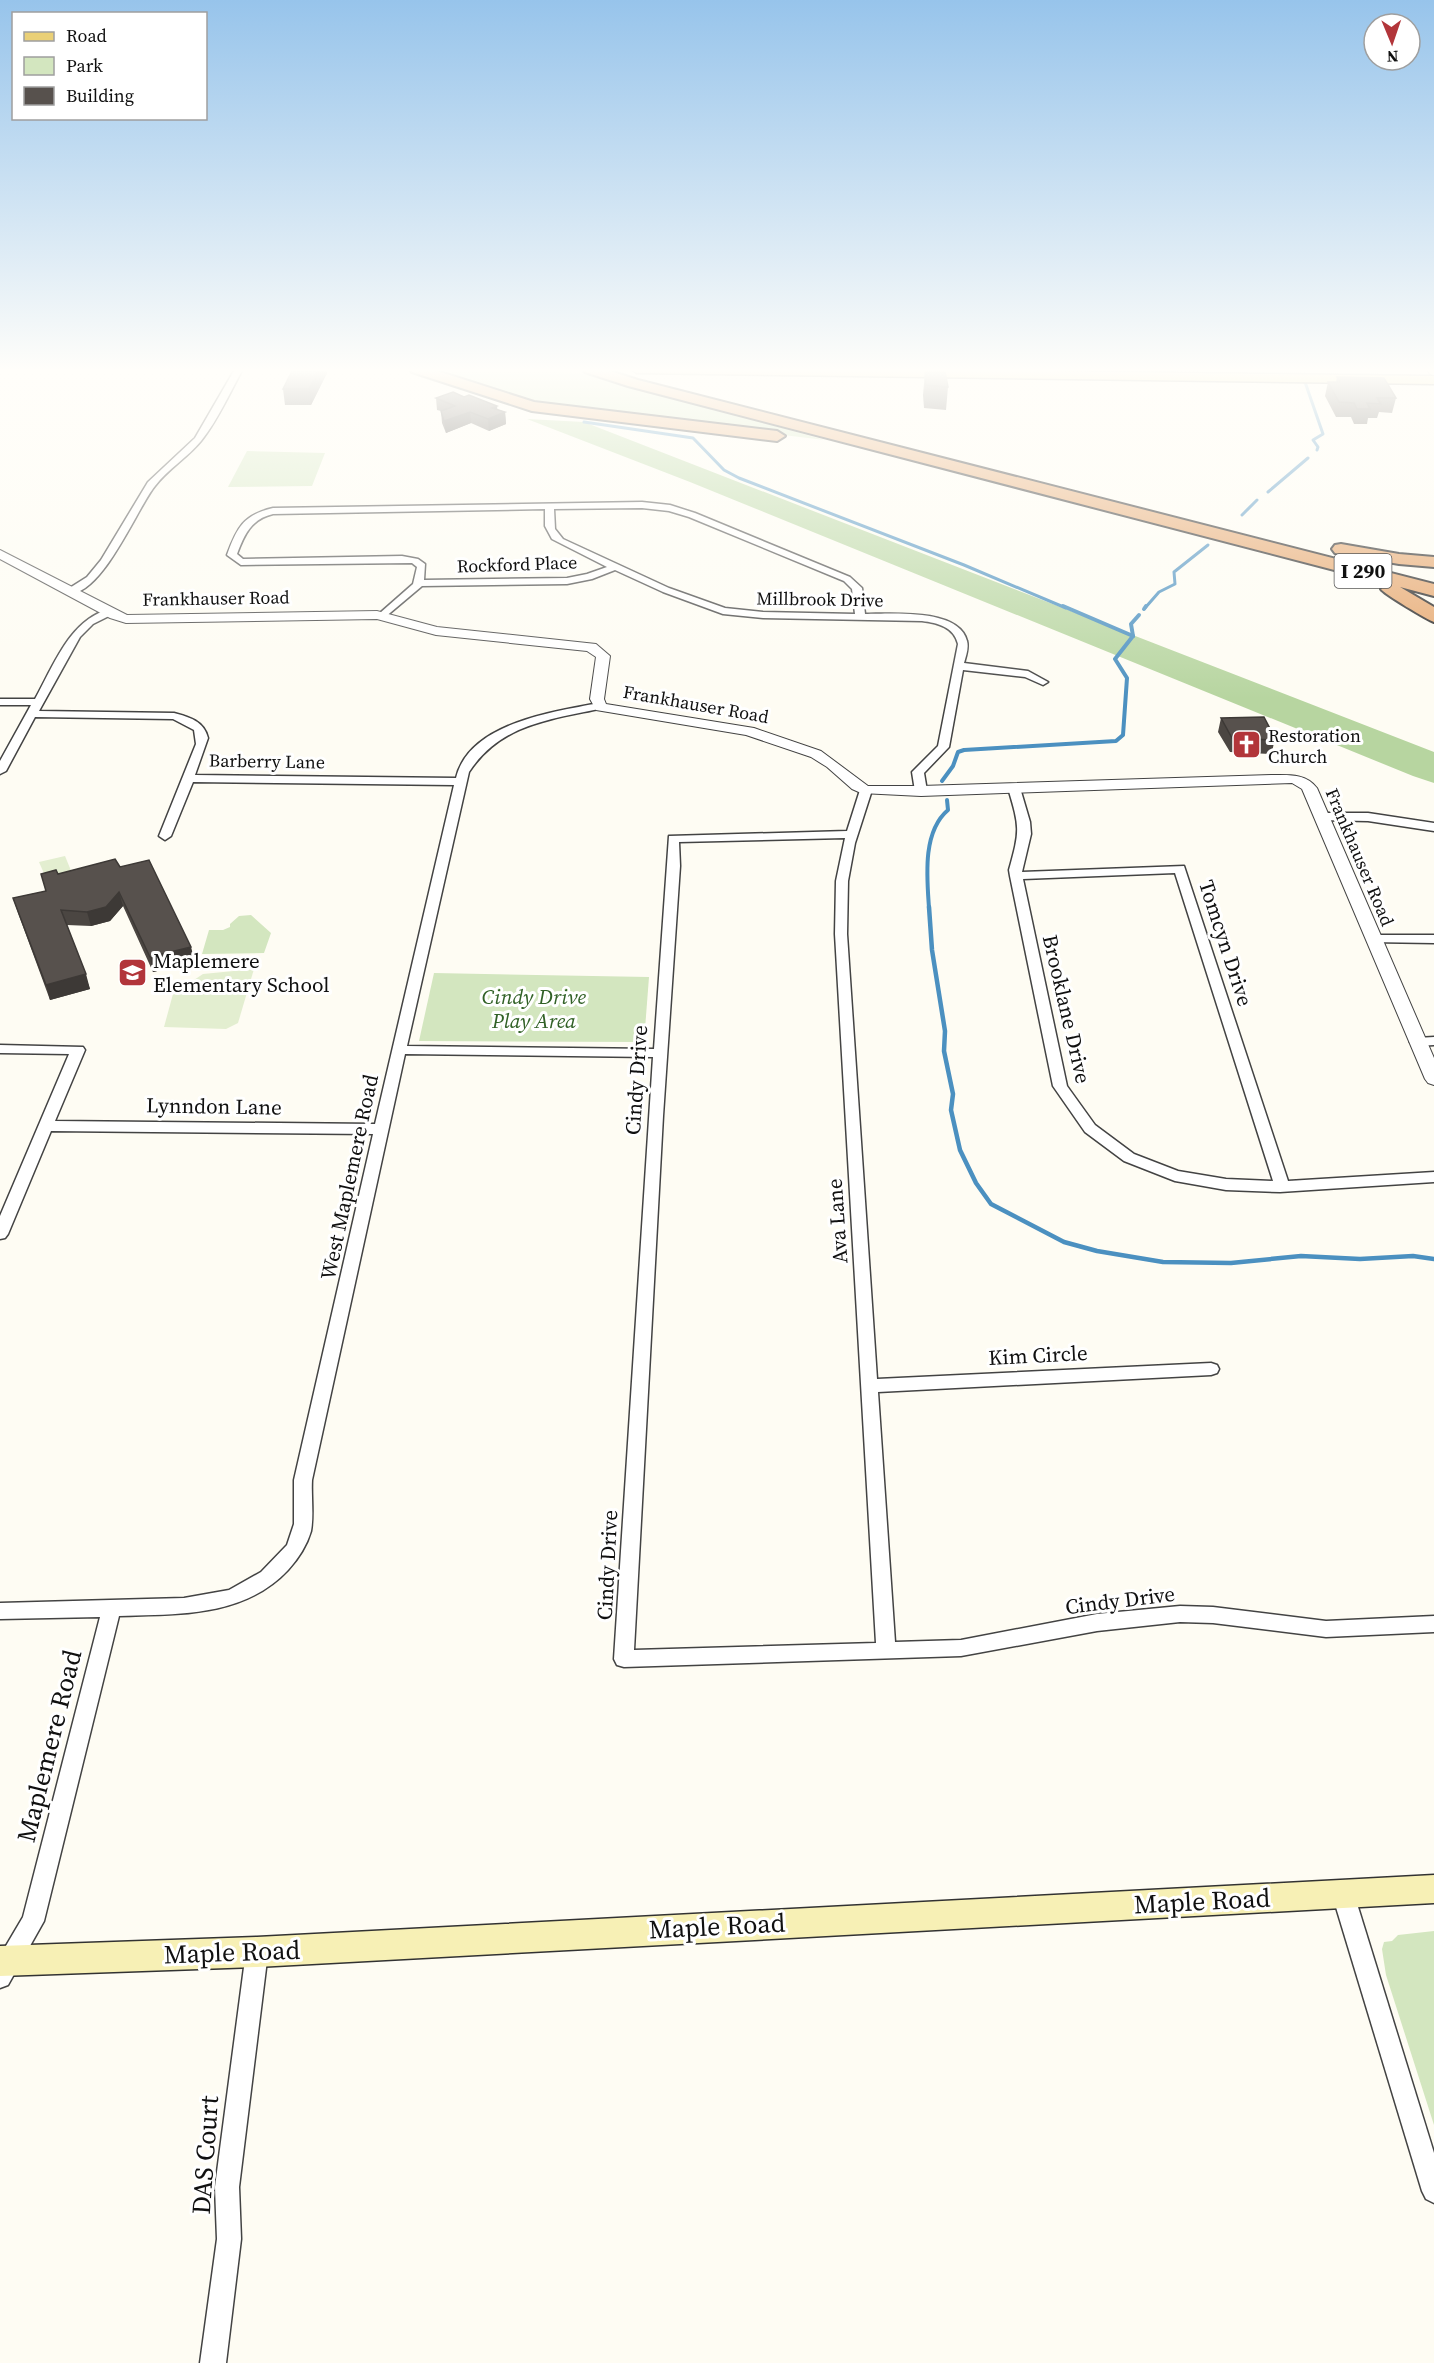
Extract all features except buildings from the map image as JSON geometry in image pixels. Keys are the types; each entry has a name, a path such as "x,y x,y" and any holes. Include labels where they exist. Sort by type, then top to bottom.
{"highway":[{"path":"996,479 1023,485"},
{"name":"I 290","path":"1003,479 1434,590"},
{"name":"I 290","path":"1057,479 1434,574"},
{"path":"1328,546 1399,559 1434,562"},
{"path":"1292,553 1355,574 1399,593 1434,616"}],"main road":[{"name":"Maple Road","path":"3,1966 1434,1889"}],"street":[{"path":"71,591 90,579 105,561 156,479"},
{"path":"384,615 418,584 422,566 409,560 248,562 236,560 232,554 248,520 266,512 642,505 670,508 847,579 857,588 860,616"},
{"name":"Millbrook Drive","path":"550,507 548,526 553,536 566,545 710,609 756,615 922,618 950,626 962,639 959,666 943,747 918,772 921,791"},
{"name":"Frankhauser Road","path":"0,554 121,618 135,620 384,615 436,631 594,648 603,656 597,699 599,706 722,725 770,736 822,757 856,786 866,790 921,791 1294,779 1308,786 1434,1078"},
{"name":"Rockford Place","path":"418,584 567,581 589,577 615,567"},
{"path":"0,771 76,635 89,622 109,612"},
{"path":"959,666 1028,674 1043,682"},
{"path":"0,702 39,702"},
{"name":"West Maplemere Road","path":"0,1611 203,1604 244,1592 275,1571 288,1557 299,1538 303,1522 303,1480 461,782 469,762 482,747 499,735 542,717 599,706"},
{"name":"Barberry Lane","path":"32,714 174,716 188,720 200,730 202,741 188,778 461,782"},
{"path":"165,836 188,778"},
{"name":"Brooklane Drive","path":"1014,788 1024,822 1025,834 1015,870 1060,1086 1077,1115 1091,1130 1116,1149 1147,1165 1169,1174 1218,1185 1249,1188 1434,1177"},
{"name":"Ava Lane","path":"866,790 851,834 842,881 841,934 886,1652"},
{"path":"1322,817 1368,817 1434,827"},
{"name":"Cindy Drive","path":"851,834 673,839 674,866 624,1659 961,1648 1076,1625 1139,1616 1184,1614 1314,1628 1434,1624"},
{"name":"Tomcyn Drive","path":"1016,876 1180,869 1282,1186"},
{"path":"1374,939 1434,939"},
{"path":"1417,1042 1434,1041"},
{"path":"0,1049 78,1050 0,1234"},
{"path":"399,1050 661,1053"},
{"name":"Lynndon Lane","path":"46,1125 381,1129"},
{"name":"Kim Circle","path":"868,1386 1210,1369"},
{"name":"Maplemere Road","path":"3,1966 33,1921 112,1608"},
{"path":"1343,1894 1434,2192"},
{"name":"DAS Court","path":"213,2363 229,2239 227,2187 257,1952"}],"green space":[{"path":"232,479 315,479 312,486 228,487"},
{"path":"683,479 732,479 1434,752 1434,783 1413,776"},
{"path":"65,856 74,878 49,885 39,862"},
{"path":"251,915 271,933 264,953 202,954 209,930 223,930 230,927 230,924 239,916"},
{"path":"254,969 238,1023 226,1029 164,1027 173,994 203,974"},
{"name":"Cindy Drive Play Area","path":"434,973 649,977 644,1042 419,1041"},
{"path":"1434,1931 1434,2125 1386,1975 1382,1949 1384,1942 1392,1941 1398,1935"}],"waterway":[{"path":"742,479 964,565 1066,608"},
{"path":"1268,492 1283,479"},
{"path":"1242,515 1257,500"},
{"path":"1145,608 1159,592 1175,584 1174,572 1208,545"},
{"path":"1063,606 1133,636"},
{"path":"1133,636 1131,624 1139,615"},
{"path":"942,781 953,766 958,752 964,750 1116,741 1123,735 1127,678 1115,659 1133,636"},
{"path":"929,908 927,870 930,843 934,830 948,810 947,800"},
{"path":"929,907 932,950 945,1031 944,1051 953,1094 951,1110 960,1150 976,1183 991,1204 1064,1242 1097,1251 1163,1262 1231,1263 1301,1256 1360,1259 1413,1256 1434,1259"}],"place":[{"name":"Restoration Church","path":"1247,745"},
{"name":"Maplemere Elementary School","path":"132,972"}]}
